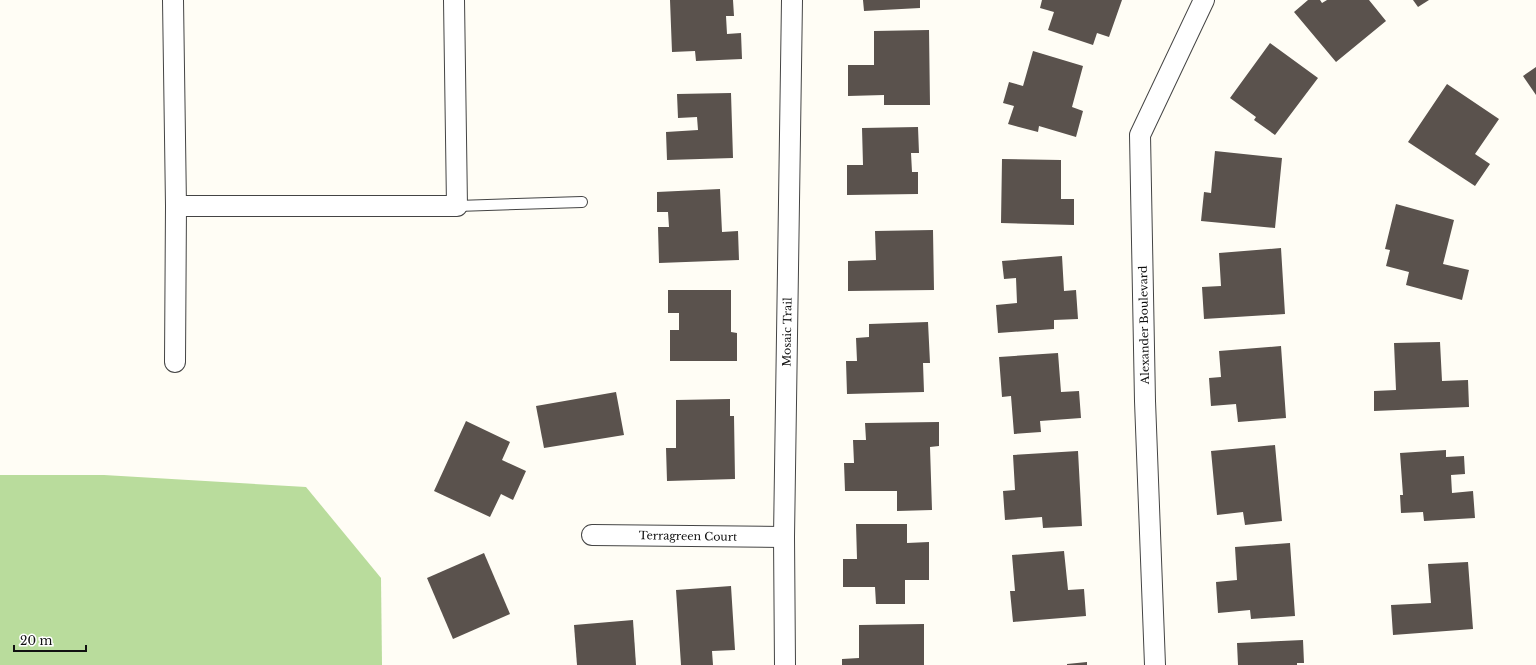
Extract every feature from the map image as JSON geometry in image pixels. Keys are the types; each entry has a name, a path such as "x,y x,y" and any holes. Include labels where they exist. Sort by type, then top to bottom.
{"street":[{"path":"173,0 176,206 175,362"},
{"path":"176,206 456,206 454,0"},
{"name":"Mosaic Trail","path":"785,665 784,537 792,0"},
{"name":"Alexander Boulevard","path":"1155,665 1145,401 1140,135 1204,0"},
{"name":"Terragreen Court","path":"592,534 784,537"}],"lane":[{"path":"456,206 582,202"}],"green space":[{"path":"0,475 104,475 306,487 381,578 382,665 0,665"}],"building":[{"path":"670,0 733,0 734,16 726,16 727,34 741,33 742,59 696,61 695,51 672,52"},
{"path":"863,0 920,0 920,8 864,11"},
{"path":"1042,0 1122,0 1109,37 1097,33 1093,45 1048,30 1054,12 1040,8"},
{"path":"1308,0 1320,0 1322,3 1327,0 1369,0 1386,21 1336,62 1294,12"},
{"path":"1413,0 1429,0 1418,7"},
{"path":"929,30 930,105 884,105 884,95 848,96 848,65 874,65 874,31"},
{"path":"1270,43 1318,78 1275,135 1254,120 1256,117 1230,98"},
{"path":"1033,51 1083,66 1072,107 1083,111 1076,137 1039,126 1038,132 1008,124 1014,106 1003,103 1009,82 1023,86"},
{"path":"1536,67 1536,95 1523,76"},
{"path":"1447,84 1499,119 1475,154 1490,164 1475,186 1408,142"},
{"path":"731,93 733,158 667,160 666,132 698,130 697,117 678,118 677,94"},
{"path":"918,127 919,153 911,153 912,172 918,172 918,194 847,195 847,165 863,165 862,128"},
{"path":"1215,151 1282,158 1275,228 1201,221 1204,192 1211,193"},
{"path":"1002,159 1061,160 1061,199 1074,199 1074,225 1001,223"},
{"path":"720,189 722,232 738,231 739,260 659,263 658,227 669,227 668,212 657,212 657,192"},
{"path":"1396,204 1454,220 1443,264 1469,270 1462,300 1406,285 1409,272 1386,266 1390,250 1385,249"},
{"path":"933,230 934,290 848,291 848,261 876,260 875,231"},
{"path":"1281,248 1285,314 1204,319 1202,287 1221,286 1219,253"},
{"path":"1062,256 1064,291 1076,290 1078,319 1054,320 1054,329 998,333 996,305 1017,303 1016,278 1004,279 1002,261"},
{"path":"668,290 731,290 731,332 737,333 737,361 670,361 670,330 679,330 679,313 668,313"},
{"path":"928,322 930,363 923,363 924,392 847,394 846,361 857,361 856,338 869,337 869,324"},
{"path":"1440,342 1442,381 1468,380 1469,407 1374,411 1374,391 1396,390 1394,343"},
{"path":"1281,346 1286,418 1238,422 1236,404 1211,406 1209,378 1221,377 1219,351"},
{"path":"1058,353 1061,392 1079,391 1081,418 1040,421 1041,432 1014,434 1011,396 1002,397 999,357"},
{"path":"616,392 624,435 544,448 536,406"},
{"path":"730,399 730,416 734,416 735,479 667,481 666,448 676,448 676,400"},
{"path":"466,421 510,442 502,460 526,471 513,500 501,494 490,517 434,491"},
{"path":"939,422 939,446 930,447 932,510 897,511 897,491 845,491 844,463 854,463 853,440 866,440 865,423"},
{"path":"1275,445 1282,521 1245,525 1243,512 1217,515 1211,451"},
{"path":"1446,450 1446,457 1464,456 1465,474 1451,475 1452,493 1473,491 1475,518 1424,521 1423,512 1401,513 1400,495 1403,495 1400,453"},
{"path":"1078,451 1082,526 1043,528 1042,517 1005,520 1003,491 1015,490 1013,455"},
{"path":"856,524 907,524 907,543 929,542 929,580 905,580 905,604 876,604 875,587 843,587 843,559 857,559"},
{"path":"1290,543 1295,616 1251,619 1250,610 1218,613 1216,582 1237,580 1235,547"},
{"path":"1064,551 1068,590 1084,589 1086,616 1013,622 1010,591 1015,591 1012,555"},
{"path":"484,553 510,614 453,639 427,578"},
{"path":"1468,562 1473,629 1393,635 1391,605 1431,603 1428,564"},
{"path":"731,586 735,650 712,651 713,665 681,665 676,590"},
{"path":"633,620 636,665 577,665 574,625"},
{"path":"924,624 924,665 842,665 842,659 859,658 859,625"},
{"path":"1303,640 1304,663 1297,663 1297,665 1238,665 1237,643"},
{"path":"1087,662 1087,665 1067,665 1067,664"}]}
